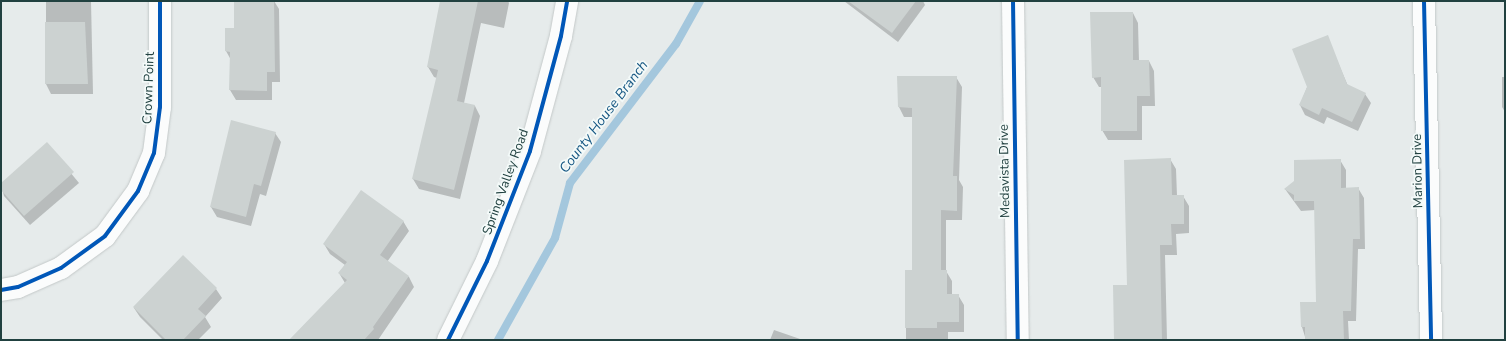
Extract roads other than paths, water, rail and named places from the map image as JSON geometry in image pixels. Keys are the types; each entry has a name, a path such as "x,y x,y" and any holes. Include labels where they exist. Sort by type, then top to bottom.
{"street":[{"name":"Crown Point","path":"1,290 18,287 61,268 105,236 138,191 154,153 160,107 160,1"},
{"name":"Spring Valley Road","path":"448,340 487,261 530,151 561,36 567,1"},
{"name":"Medavista Drive","path":"1013,1 1018,340"},
{"name":"Marion Drive","path":"1424,1 1431,340"}],"waterway":[{"name":"County House Branch","path":"498,340 555,238 570,183 676,44 700,1"}]}
